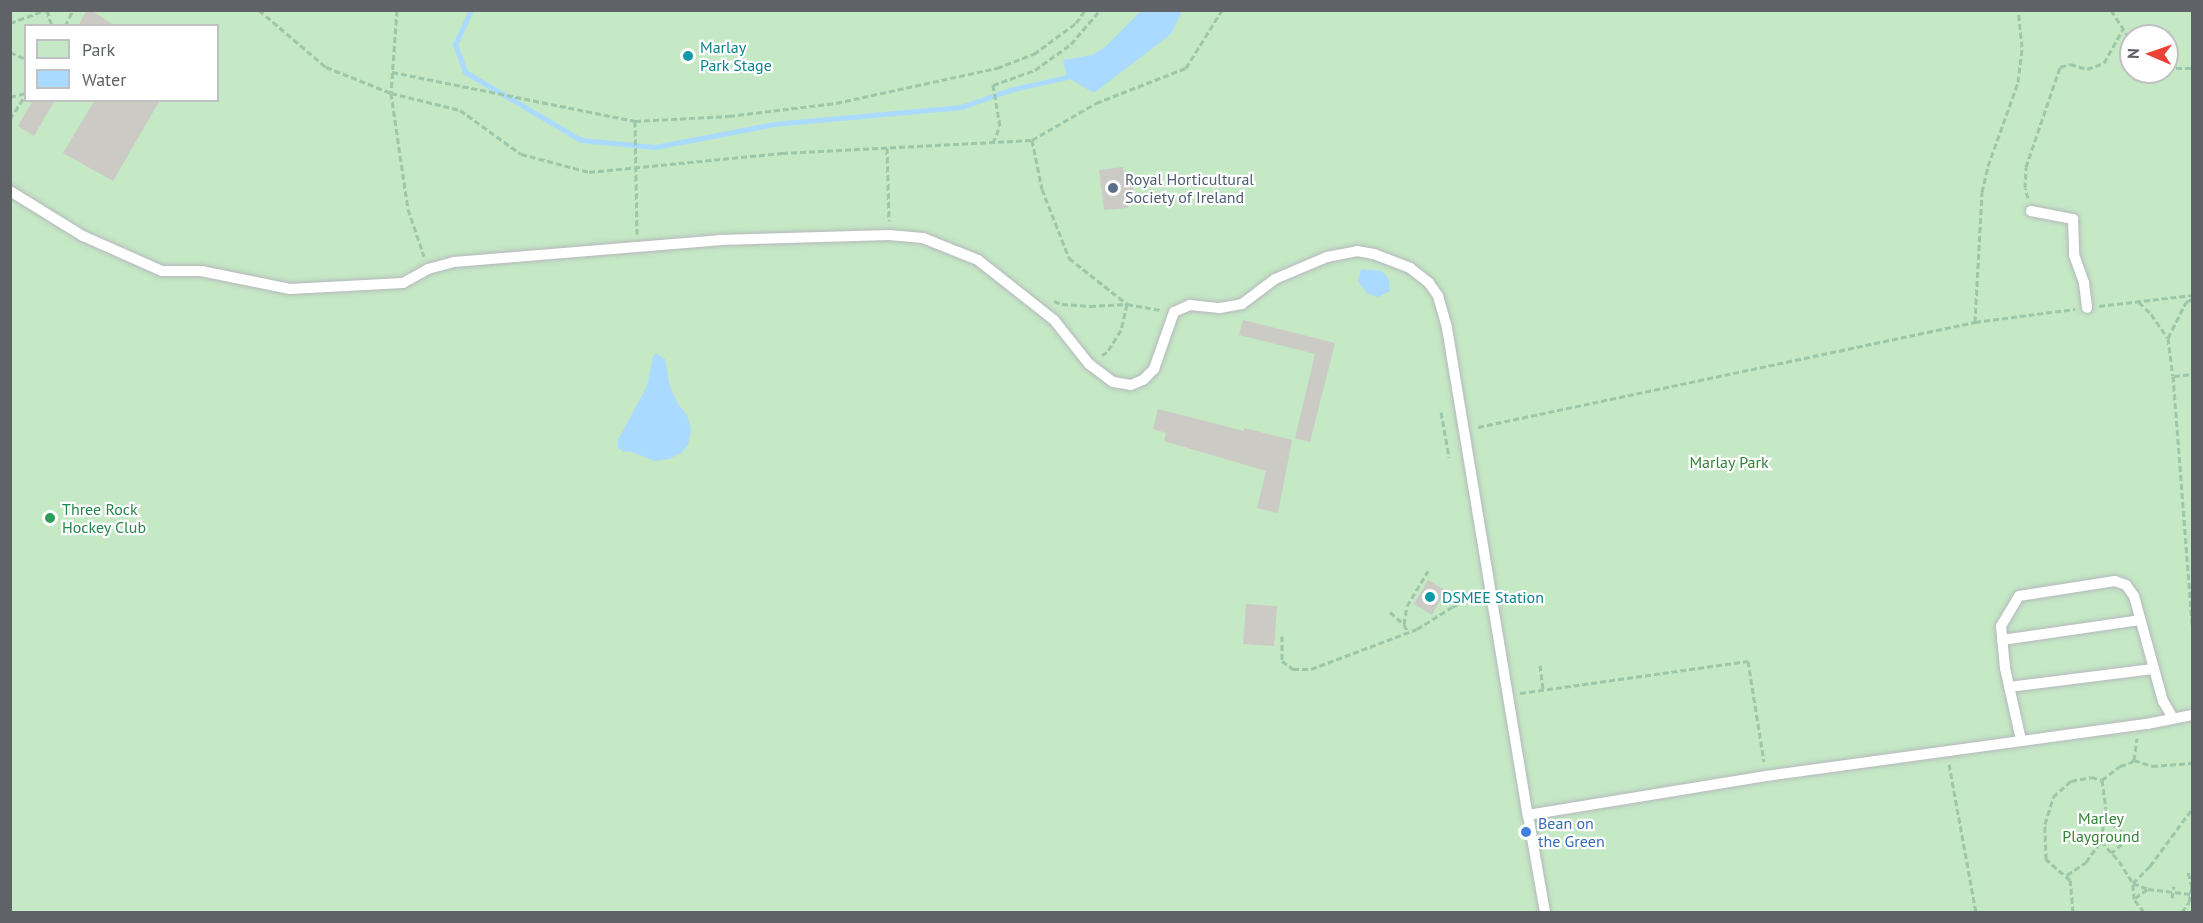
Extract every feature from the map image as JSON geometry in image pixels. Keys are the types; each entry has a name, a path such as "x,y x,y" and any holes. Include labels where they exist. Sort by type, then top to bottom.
{"lane":[{"path":"10,191 83,236 162,271 201,271 290,289 404,283 428,269 454,262 719,240 889,235 923,238 978,260 1054,320 1089,364 1113,382 1131,385 1143,380 1154,369 1174,312 1190,304 1220,308 1242,304 1275,279 1328,256 1358,252 1374,254 1410,268 1429,283 1438,296 1447,328 1545,912"},
{"path":"2031,211 2073,219 2074,255 2084,283 2086,308"},
{"path":"2021,740 2009,687 2001,626 2019,596 2115,581 2126,585 2134,596 2163,701 2173,718"},
{"path":"2002,640 2140,620"},
{"path":"2009,687 2153,669"},
{"path":"1528,815 1766,776 2193,715"}],"path":[{"path":"10,23 46,10"},
{"path":"66,24 73,10"},
{"path":"259,10 326,67 391,93 460,110 520,154 589,172 782,153 1032,140 1096,103 1186,68 1222,10"},
{"path":"397,10 391,93 408,209 428,269"},
{"path":"392,72 635,121 729,116 837,103 997,68 1034,54 1076,23 1085,10"},
{"path":"993,143 1000,126 993,85 1035,70 1071,44 1100,10"},
{"path":"1975,322 1982,192 1988,166 2018,82 2022,47 2019,10"},
{"path":"2111,10 2119,25"},
{"path":"2031,211 2025,188 2026,167 2060,67 2070,64 2087,69 2104,63 2119,36"},
{"path":"10,52 24,58"},
{"path":"10,118 24,96"},
{"path":"635,121 636,248"},
{"path":"1032,140 1042,189 1069,258 1128,304"},
{"path":"887,148 889,235"},
{"path":"1465,429 1975,322 2138,301 2193,297"},
{"path":"2168,338 2186,302 2193,297"},
{"path":"1053,300 1062,304 1090,306 1128,304 1174,312"},
{"path":"2138,301 2151,314 2168,338 2193,625"},
{"path":"1089,364 1107,352 1121,330 1128,304"},
{"path":"2173,376 2193,374"},
{"path":"1441,412 1449,458"},
{"path":"1404,624 1407,606 1428,571"},
{"path":"1282,636 1282,661 1293,669 1311,669 1408,633 1452,607 1490,592"},
{"path":"1390,612 1404,624 1408,633"},
{"path":"1508,695 1748,661 1766,776"},
{"path":"1540,665 1544,690"},
{"path":"2134,760 2137,730 2135,725"},
{"path":"1947,750 1976,912"},
{"path":"2134,760 2152,766 2193,763"},
{"path":"2073,912 2070,880 2046,859 2045,824 2053,797 2071,781 2091,777 2102,780 2134,760"},
{"path":"2066,875 2086,862 2101,841 2106,809 2102,780"},
{"path":"2137,912 2143,911 2134,899 2133,883 2150,866 2193,809"},
{"path":"2105,818 2107,823 2124,833 2122,844 2111,853"},
{"path":"2101,841 2133,883 2148,889 2191,894"},
{"path":"2182,912 2191,894 2188,872"},
{"path":"2172,898 2174,886"},
{"path":"2134,899 2148,889"}],"green space":[{"name":"Marlay Park","path":"10,11 2192,11 2192,912 11,912"}],"water":[{"path":"1141,11 1182,11 1171,34 1094,93 1067,77 1063,60 1092,55 1105,47"},
{"path":"1361,269 1382,271 1389,280 1390,291 1378,297 1367,293 1358,281"},
{"path":"657,354 665,359 670,387 678,404 687,415 691,429 688,445 682,452 669,459 655,461 629,451 623,452 618,447 618,440 647,386 653,356"}],"building":[{"path":"87,10 91,10 112,24 79,24"},
{"path":"32,102 54,102 34,136 18,126"},
{"path":"94,102 159,102 113,181 63,153"},
{"path":"1123,167 1125,178 1134,187 1127,200 1128,208 1104,210 1099,170"},
{"path":"1243,320 1335,343 1310,442 1295,438 1315,354 1239,335"},
{"path":"1158,409 1244,431 1244,428 1292,440 1278,513 1257,508 1266,471 1164,441 1166,433 1153,429"},
{"name":"DSMEE Station","path":"1428,580 1446,591 1432,615 1414,604"},
{"path":"1246,604 1277,606 1274,646 1243,644"}],"waterway":[{"path":"471,10 455,44 465,72 581,140 655,147 774,124 961,107 1013,89 1067,77"}],"place":[{"name":"Marlay Park Stage","path":"688,56"},
{"name":"Royal Horticultural Society of Ireland","path":"1113,188"},
{"name":"Three Rock Hockey Club","path":"50,518"},
{"name":"DSMEE Station","path":"1430,597"},
{"name":"Bean on the Green","path":"1526,832"}],"park label":[{"name":"Marley Playground","path":"2101,827"}]}
